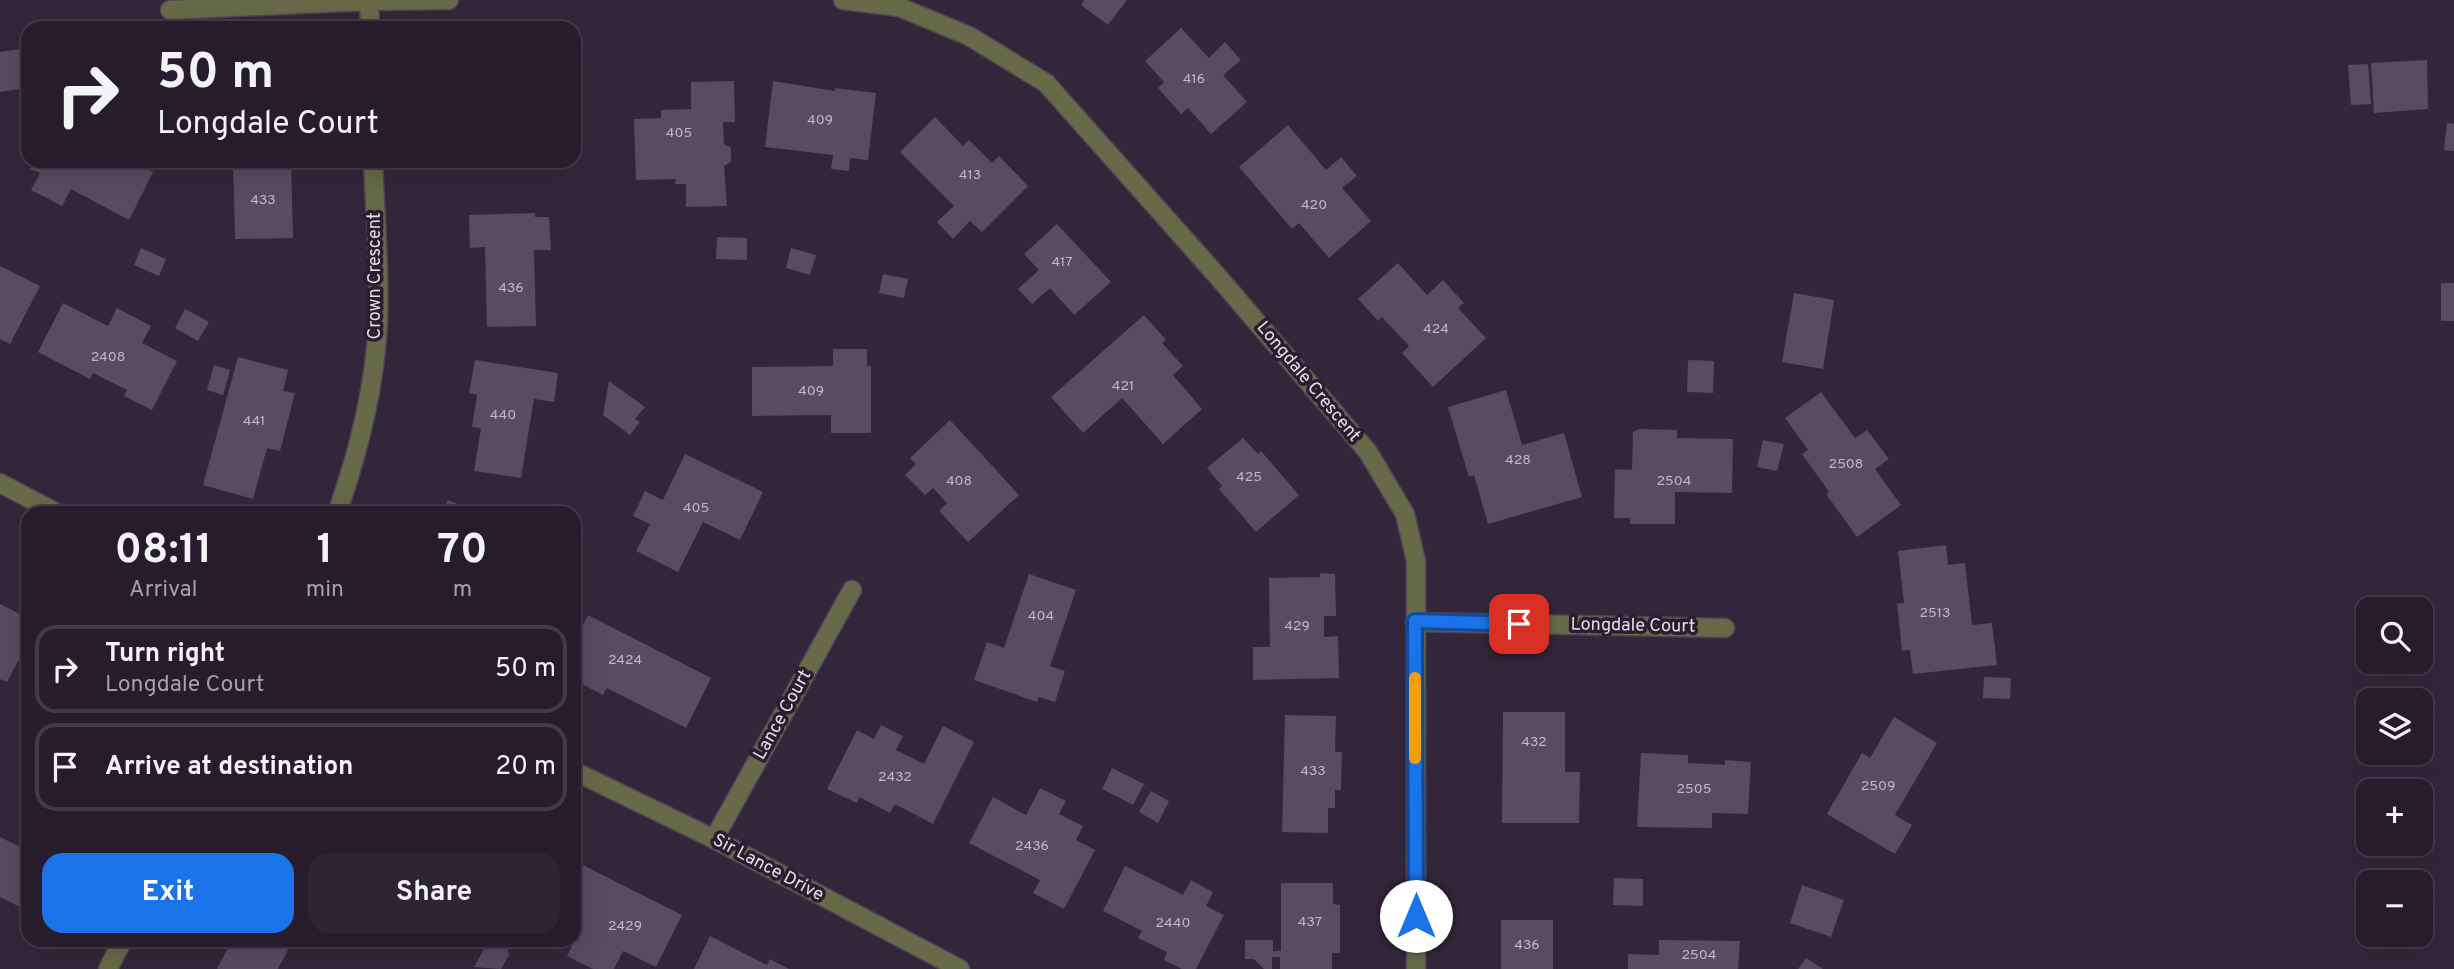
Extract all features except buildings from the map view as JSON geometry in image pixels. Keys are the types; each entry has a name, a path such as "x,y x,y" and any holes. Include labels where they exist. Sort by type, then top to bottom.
{"street":[{"path":"369,0 370,21"},
{"path":"170,10 369,0 449,0"},
{"name":"Longdale Crescent","path":"842,0 899,7 969,36 1046,83 1220,279 1368,452 1405,514 1416,561 1416,969"},
{"name":"Crown Crescent","path":"339,506 353,466 373,374 378,320 373,168"},
{"path":"0,483 44,506"},
{"name":"Lance Court","path":"714,839 852,590"},
{"name":"Longdale Court","path":"1415,621 1726,628"},
{"name":"Sir Lance Drive","path":"581,774 714,839 960,969"},
{"path":"108,969 119,947"}],"slow traffic":[{"path":"1415,678 1415,758"}],"route":[{"path":"1416,916 1415,621 1519,624"}]}
